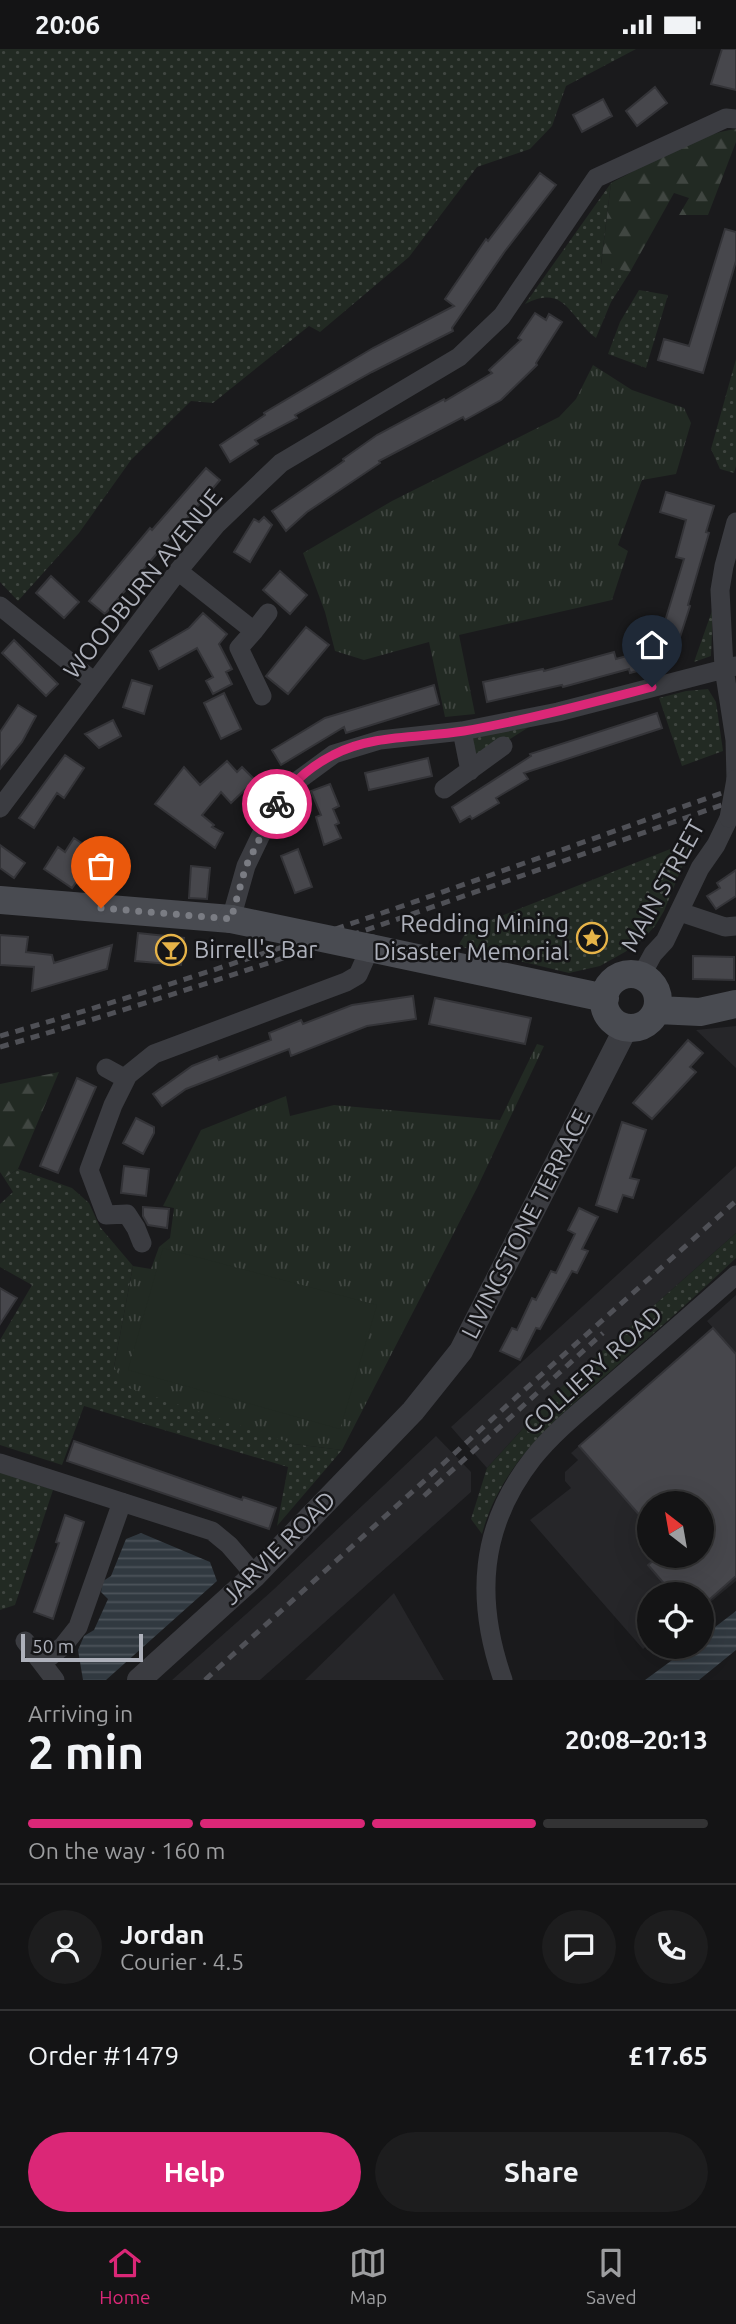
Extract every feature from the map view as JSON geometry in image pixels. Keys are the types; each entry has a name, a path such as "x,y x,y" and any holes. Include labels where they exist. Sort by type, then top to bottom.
{"main road":[{"path":"0,900 231,919 604,998"},
{"path":"632,974 640,976 654,987 658,996 657,1010 651,1021 643,1026 626,1028 611,1020 606,1012 604,998 614,980 632,974"},
{"path":"657,1010 699,1011 736,1004"}],"street":[{"name":"WOODBURN AVENUE","path":"0,808 178,571 218,524 281,463 459,357 502,316 596,178 726,118 736,119"},
{"name":"MAIN STREET","path":"640,976 664,941 700,868 716,845 729,818 736,779 730,666 720,590 736,522"},
{"path":"178,571 254,631"},
{"path":"1,607 93,681"},
{"path":"262,696 239,648 268,613"},
{"path":"231,919 246,866 270,816 289,787 334,754 380,740 462,731 558,712 730,666"},
{"path":"462,731 470,771"},
{"path":"444,789 503,746"},
{"path":"680,912 725,927 736,926"},
{"path":"142,1243 127,1214 106,1215 88,1189 89,1170 113,1105 126,1079 153,1054 290,1004 358,975 370,948"},
{"name":"LIVINGSTONE TERRACE","path":"413,1411 461,1351 626,1028"},
{"path":"106,1068 126,1079"},
{"name":"COLLIERY ROAD","path":"503,1680 486,1617 486,1573 495,1528 511,1491 533,1457 569,1422 736,1275"},
{"name":"JARVIE ROAD","path":"139,1680 255,1575 413,1411"},
{"path":"0,1463 212,1531 229,1545 255,1575"},
{"path":"41,1663 62,1646 78,1627 122,1502"},
{"path":"25,1641 55,1680"}],"shaded area":[{"path":"736,1026 736,1068 696,1030"},
{"path":"736,1166 736,1233 558,1390 487,1468 451,1427"},
{"path":"736,1295 736,1581 714,1599 714,1582 637,1582 637,1642 530,1520 571,1488 565,1481 565,1472 578,1460 571,1453 713,1328 707,1321"},
{"path":"436,1436 471,1472 471,1492 260,1680 172,1680 273,1590"},
{"path":"141,1533 210,1562 217,1581 106,1680 83,1680 78,1650 84,1636 94,1630 108,1599 101,1592 103,1581 111,1576 126,1539"},
{"path":"394,1593 444,1680 305,1680"},
{"path":"736,1611 736,1650 699,1680 645,1680 674,1659 714,1659 714,1628"}],"green space":[{"path":"0,49 636,49 566,86 552,126 530,149 477,167 409,257 320,332 309,326 213,403 191,401 131,460 79,533 18,601 0,582"},
{"path":"736,129 736,142 708,215 679,215 689,198 674,193 630,272 601,265 611,183 688,143"},
{"path":"611,183 601,264 630,272 611,302 596,338 558,300 549,297 525,304"},
{"path":"639,290 668,295 646,368 608,354 620,322"},
{"path":"736,359 734,473 720,469 711,449"},
{"path":"593,365 632,390 684,408 691,423 676,474 642,480 618,545 628,551 612,600 459,635 475,714 445,717 429,642 364,660 335,651 325,612 303,553 392,501 559,417 576,399"},
{"path":"713,608 711,656 694,662"},
{"path":"708,689 716,702 723,751 682,766 659,698"},
{"path":"529,727 494,749 472,755 470,738"},
{"path":"693,840 664,911 655,926 643,939 600,966 569,973 458,946 468,929"},
{"path":"537,1044 544,1046 477,1188 342,1450 294,1444 126,1387 114,1367 133,1266 151,1269 159,1247 170,1238 174,1208 163,1206 201,1130 286,1096 290,1116 334,1105 500,1120"},
{"path":"59,1072 18,1169 4,1178 0,1172 0,1084"},
{"path":"18,1169 72,1188 89,1203 100,1227 133,1266 114,1367 294,1444 342,1450 277,1526 288,1467 84,1406 62,1465 0,1445 0,1340 32,1285 0,1267 0,1204 13,1192 4,1178"},
{"path":"736,1233 736,1258 558,1418 520,1459 491,1507 482,1534 471,1519 487,1468 558,1390"},
{"path":"163,1248 377,1305 340,1429 128,1370"},
{"path":"0,1471 53,1490 15,1605 0,1610"}],"building":[{"path":"722,49 736,49 736,90 711,84"},
{"path":"655,87 667,103 637,126 626,111"},
{"path":"603,99 612,116 582,132 573,115"},
{"path":"540,173 556,185 505,251 452,328 453,331 295,415 297,418 255,440 258,444 230,462 220,445 265,415 264,413 373,348 454,306 445,299 486,239 488,241"},
{"path":"725,229 736,232 736,261 703,373 658,360 664,339 689,346"},
{"path":"535,313 546,320 549,314 562,322 537,365 501,400 379,461 380,463 307,512 286,531 272,511 377,435 444,399 445,401 492,373 489,370 521,340 518,338"},
{"path":"206,468 220,480 105,614 89,601 150,528 152,530"},
{"path":"666,492 714,506 680,637 662,631 684,559 676,557 686,520 660,512"},
{"path":"264,517 272,525 250,562 234,552 254,519 259,522"},
{"path":"280,571 307,595 290,614 263,590"},
{"path":"51,576 79,602 64,618 36,593"},
{"path":"203,613 227,634 219,644 232,669 226,672 232,684 213,694 206,681 213,677 197,648 159,669 150,651 189,628"},
{"path":"306,627 329,645 288,694 266,676"},
{"path":"14,640 58,684 46,696 2,653"},
{"path":"655,648 660,665 630,673 629,669 563,687 562,685 487,702 483,682 543,669 544,671 614,652 616,659"},
{"path":"132,680 152,686 144,714 123,707"},
{"path":"434,685 439,704 346,733 344,727 281,765 272,750 325,718"},
{"path":"224,693 241,729 221,739 204,703"},
{"path":"18,705 36,716 22,742 0,769 0,732"},
{"path":"657,713 662,728 524,773 528,779 496,798 499,803 472,819 470,816 460,822 452,807 531,756 530,754"},
{"path":"113,720 121,736 99,748 85,734"},
{"path":"65,755 84,768 64,798 57,793 34,828 19,818"},
{"path":"428,758 432,776 369,790 365,773"},
{"path":"227,761 237,772 242,767 255,780 231,803 221,792 202,815 214,825 212,827 223,833 215,848 155,804 184,767 200,785"},
{"path":"330,784 339,806 333,809 339,823 335,825 341,838 324,845 316,817 321,815 311,791"},
{"path":"74,838 92,850 82,864 87,867 72,888 44,869 58,847 65,852"},
{"path":"0,845 25,863 14,878 0,868"},
{"path":"298,849 312,887 295,893 281,856"},
{"path":"191,866 210,868 207,899 189,898"},
{"path":"736,870 736,896 716,909 707,896 720,888 717,883"},
{"path":"138,933 184,938 181,965 135,961"},
{"path":"0,935 28,937 26,952 52,955 54,963 112,945 107,969 32,991 34,967 0,965"},
{"path":"693,956 734,957 734,980 693,979"},
{"path":"413,996 416,1019 367,1026 291,1056 289,1049 186,1089 162,1106 153,1094 192,1066 217,1056 219,1060 271,1040 269,1033 301,1020 303,1024 352,1005"},
{"path":"435,998 531,1018 525,1044 429,1024"},
{"path":"688,1040 703,1053 690,1067 696,1072 652,1119 633,1103"},
{"path":"77,1078 96,1087 58,1173 40,1166"},
{"path":"136,1118 154,1127 154,1133 143,1154 123,1143"},
{"path":"622,1122 646,1130 630,1178 639,1180 633,1198 623,1195 617,1212 596,1205"},
{"path":"124,1166 149,1169 146,1196 121,1193"},
{"path":"143,1207 169,1209 167,1228 148,1225 143,1216"},
{"path":"579,1208 598,1217 582,1249 588,1251 577,1273 572,1271 540,1329 536,1328 520,1360 500,1351 512,1328 517,1330 532,1298 536,1300 551,1271 556,1273 575,1234 568,1230"},
{"path":"0,1288 17,1298 0,1324"},
{"path":"713,1328 736,1354 736,1576 714,1595 714,1582 663,1582 651,1568 714,1568 714,1491 637,1491 637,1512 579,1446"},
{"path":"74,1441 242,1500 243,1497 276,1508 269,1529 67,1461"},
{"path":"65,1515 84,1522 53,1619 34,1612 59,1543 56,1542"}],"railway":[{"path":"0,1036 278,949 736,788"},
{"path":"0,1047 278,960 736,800"},
{"path":"205,1680 736,1201"},
{"path":"424,1496 603,1333"}],"way so far":[{"path":"101,908 231,919 246,866 277,804"}],"place":[{"name":"Redding Mining Disaster Memorial","path":"592,938"},
{"name":"Birrell's Bar","path":"171,950"}],"route":[{"path":"277,804 289,787 334,754 380,740 462,731 558,712 652,687"}]}
